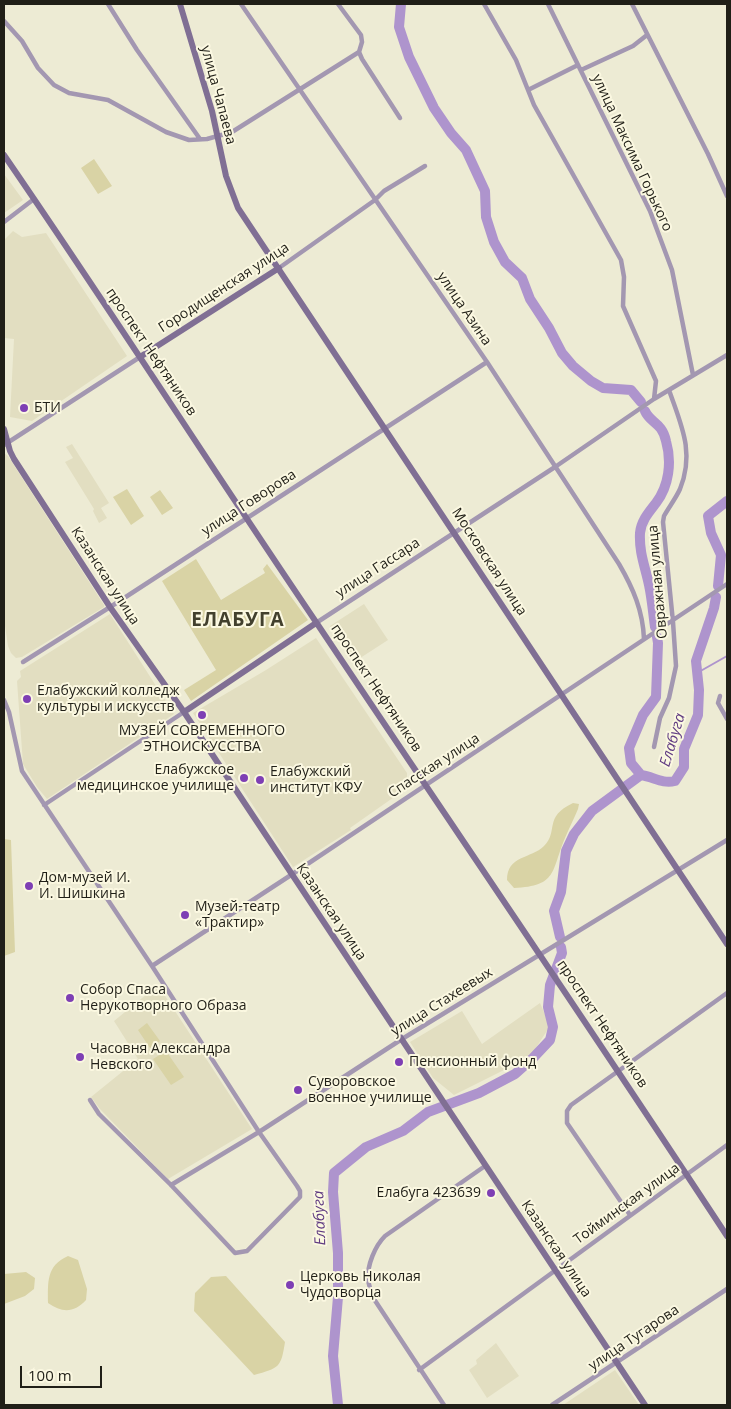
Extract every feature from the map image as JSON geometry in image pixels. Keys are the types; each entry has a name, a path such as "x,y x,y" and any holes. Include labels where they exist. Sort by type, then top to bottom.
{"main road":[{"name":"улица Чапаева","path":"180,4 218,137 231,193"},
{"name":"проспект Нефтяников","path":"4,155 727,1236"},
{"name":"Московская улица","path":"231,193 238,208 727,944"},
{"name":"Городищенская улица","path":"140,357 279,268"},
{"name":"Казанская улица","path":"4,429 5,444 110,607 184,712 645,1405"},
{"name":"улица Гассара","path":"184,712 316,623"}],"street":[{"path":"108,4 137,50 200,139"},
{"name":"улица Азина","path":"241,4 486,362 619,564 632,587 643,624 644,639"},
{"path":"4,21 22,41 38,68 54,85 69,93 108,100 177,137 189,140 218,137 232,132 359,52 362,42 361,35 338,4"},
{"path":"484,4 516,60 534,105 621,260 624,277 623,306 656,381 654,399"},
{"name":"улица Максима Горького","path":"548,4 650,211 672,270 693,375"},
{"path":"632,4 708,154 727,196"},
{"path":"581,70 633,46 647,35"},
{"path":"359,52 400,118"},
{"path":"528,90 578,65"},
{"name":"Городищенская улица","path":"279,268 375,200 384,191 425,166"},
{"path":"4,222 34,199"},
{"name":"улица Гассара","path":"316,623 556,467 654,399 727,355"},
{"name":"Городищенская улица","path":"5,444 140,357"},
{"name":"улица Говорова","path":"23,662 486,362"},
{"name":"Овражная улица","path":"654,747 660,718 669,698 676,666 663,522 664,516 683,481 688,458 684,433 669,390"},
{"name":"Спасская улица","path":"152,966 292,875 644,639 673,622 727,584"},
{"path":"720,696 718,703 727,719"},
{"path":"4,700 9,712 19,765 259,1132 297,1186 301,1195 299,1200 247,1251 235,1253 171,1185 99,1114 90,1100"},
{"name":"улица Гассара","path":"44,805 184,712"},
{"name":"улица Стахеевых","path":"171,1185 259,1132 402,1039 727,840"},
{"path":"630,1215 567,1123 566,1111 571,1105 727,994"},
{"name":"Тойминская улица","path":"419,1370 727,1145"},
{"path":"444,1405 419,1370 371,1292 368,1280 369,1274 372,1259 381,1240 485,1166"},
{"name":"улица Тугарова","path":"552,1405 727,1289"}],"shaded area":[{"path":"94,159 112,186 98,194 81,168"},
{"path":"4,174 23,200 4,213"},
{"path":"13,231 22,237 46,233 127,356 32,421 10,417 14,339 4,338 4,240"},
{"path":"72,444 109,503 101,508 107,518 99,523 93,511 94,509 65,462 73,458 66,447"},
{"path":"4,453 8,456 104,605 104,607 22,657 16,658 8,646 4,619"},
{"path":"127,489 144,516 131,525 113,497"},
{"path":"160,490 173,508 162,515 150,497"},
{"path":"196,559 221,600 265,573 263,569 267,564 308,620 191,701 184,690 216,670 162,581"},
{"path":"364,604 388,640 354,662 330,626"},
{"path":"110,614 174,714 47,799 23,764 17,681 21,677 20,671"},
{"path":"316,638 407,773 407,788 350,828 351,830 293,867 193,713"},
{"path":"573,803 579,804 578,809 551,875 539,884 514,888 507,880 511,866 544,846 551,835 553,824 558,814"},
{"path":"4,839 11,840 15,952 4,956"},
{"path":"158,985 252,1129 168,1179 100,1109 91,1097 138,1059 114,1021"},
{"path":"540,1003 550,1026 530,1057 454,1095 433,1078 410,1042 462,1011 482,1044"},
{"path":"147,1023 160,1041 150,1048 138,1030"},
{"path":"166,1051 184,1077 171,1085 153,1059"},
{"path":"68,1256 78,1260 87,1289 86,1300 77,1307 63,1310 48,1303 49,1282 52,1270 61,1260"},
{"path":"26,1272 35,1278 34,1289 25,1296 4,1304 4,1274"},
{"path":"226,1276 285,1342 280,1362 269,1371 254,1375 194,1311 195,1293 211,1277"},
{"path":"496,1343 519,1376 487,1398 469,1370 477,1364 476,1360"},
{"path":"615,1370 639,1405 563,1405"}],"waterway":[{"path":"401,4 399,27 409,57 434,108 451,133 466,150 485,191 486,217 494,242 505,262 522,278 530,299 549,328 562,353 573,366 603,388 631,390 641,402"},
{"name":"Елабуга","path":"645,411 662,430 669,457 668,474 664,489 648,513 640,533 641,553 650,590 655,627"},
{"name":"Елабуга","path":"718,586 721,555 711,533 708,516 727,501"},
{"name":"Елабуга","path":"560,937 554,911 561,892 566,851 574,834 592,811 641,775 670,782 675,781 684,767 684,749 698,715 699,690 696,661 716,597"},
{"path":"641,775 631,763 629,748 643,715 656,697 657,637"},
{"path":"697,673 727,656"},
{"name":"Елабуга","path":"338,1405 333,1356 338,1297 338,1253 333,1192 334,1173 366,1147 403,1131 428,1112 479,1093 515,1074 533,1058 550,1040 553,1027 548,1007 550,985 562,953 561,947"}],"place":[{"name":"БТИ","path":"24,408"},
{"name":"Елабужский колледж культуры и искусств","path":"27,699"},
{"name":"МУЗЕЙ СОВРЕМЕННОГО ЭТНОИСКУССТВА","path":"202,715"},
{"name":"Елабужское медицинское училище","path":"244,778"},
{"name":"Елабужский институт КФУ","path":"260,780"},
{"name":"Дом-музей И. И. Шишкина","path":"29,886"},
{"name":"Музей-театр «Трактир»","path":"185,915"},
{"name":"Собор Спаса Нерукотворного Образа","path":"70,998"},
{"name":"Часовня Александра Невского","path":"80,1057"},
{"name":"Пенсионный фонд","path":"399,1062"},
{"name":"Суворовское военное училище","path":"298,1090"},
{"name":"Елабуга 423639","path":"491,1193"},
{"name":"Церковь Николая Чудотворца","path":"290,1285"}],"district":[{"name":"ЕЛАБУГА","path":"238,621"}]}
